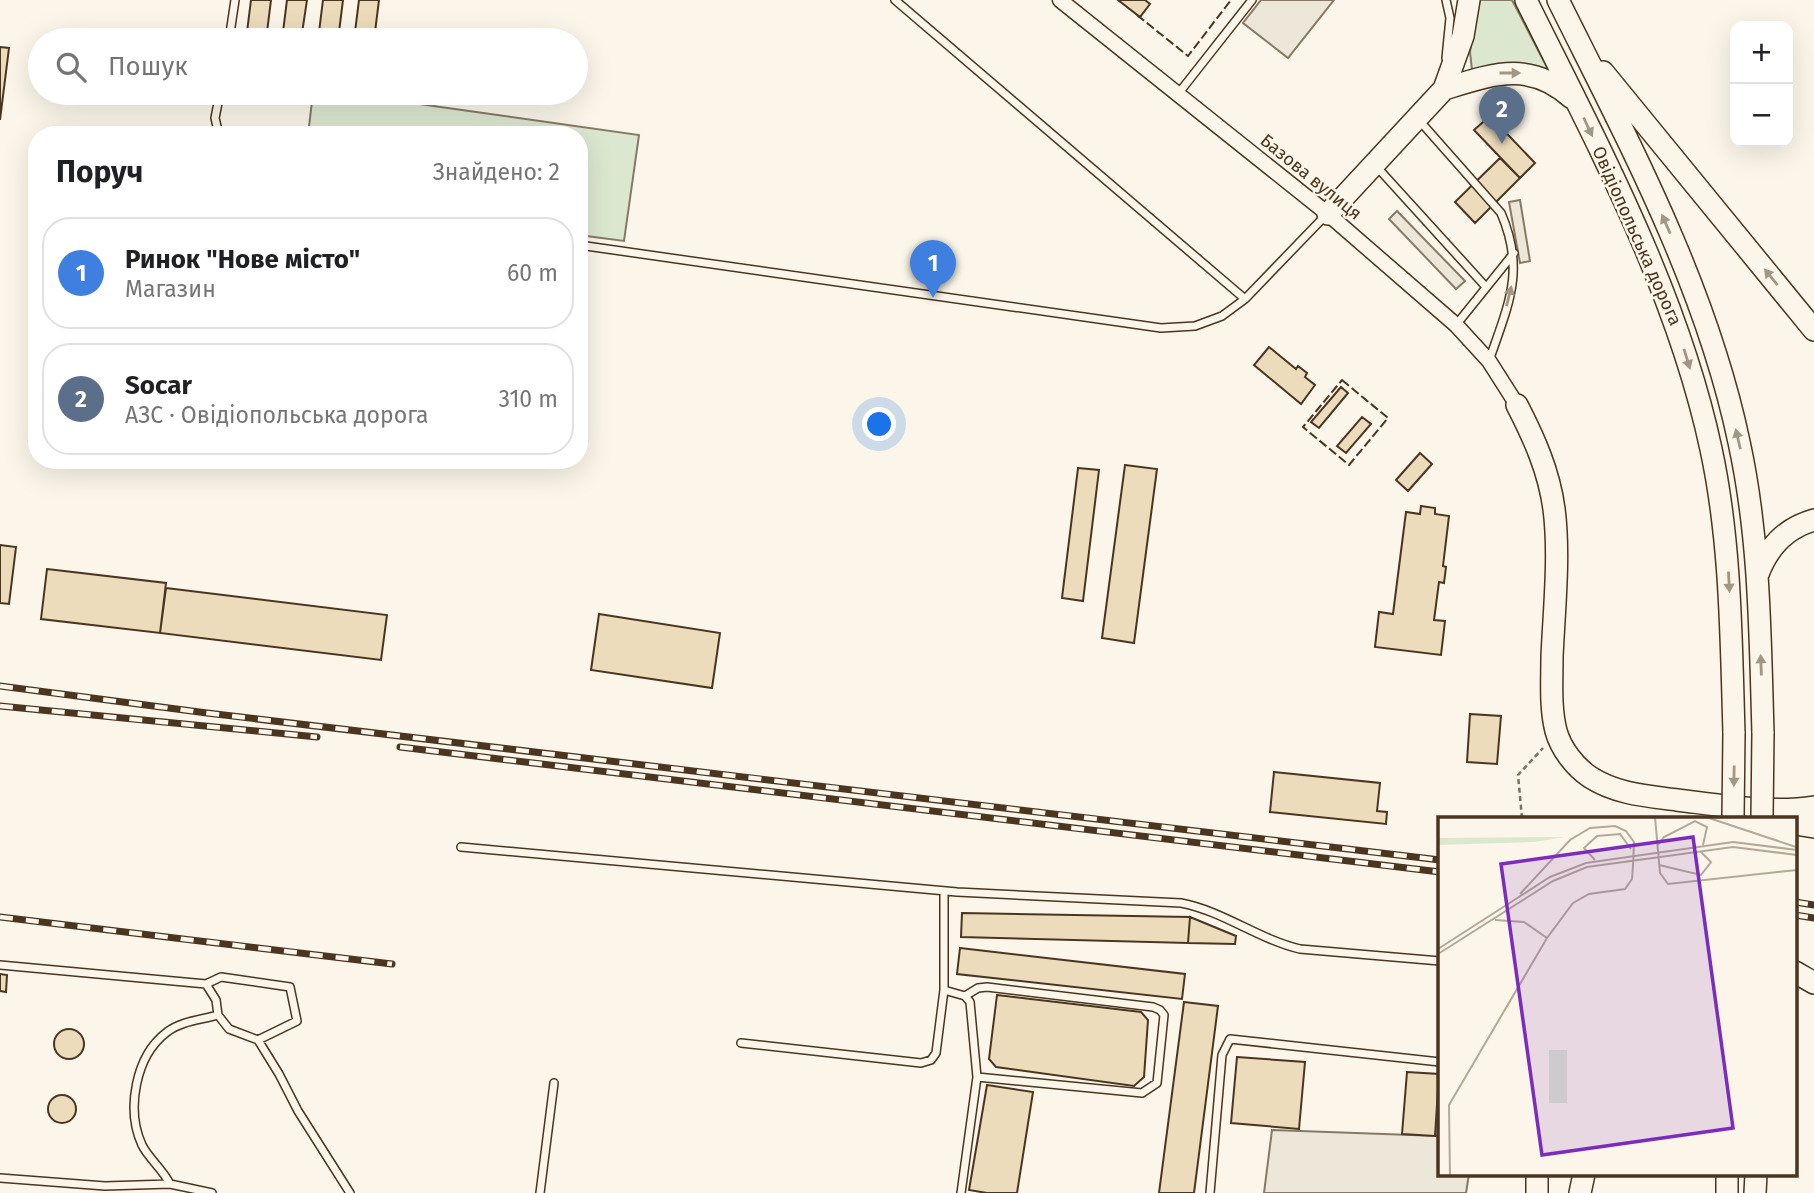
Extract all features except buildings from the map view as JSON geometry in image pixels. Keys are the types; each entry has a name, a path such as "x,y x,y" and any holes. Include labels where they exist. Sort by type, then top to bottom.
{"main road":[{"path":"1328,214 1444,89 1463,36 1469,0"},
{"name":"Овідіопольська дорога","path":"1526,0 1667,299 1702,410 1718,486 1728,560 1734,733 1733,817"},
{"name":"Овідіопольська дорога","path":"1558,0 1680,255 1707,325 1739,442 1758,576 1763,733 1762,817"},
{"path":"1581,46 1814,330"},
{"path":"1444,89 1487,75 1521,73 1541,77 1560,87 1576,102"},
{"path":"1517,405 1536,442 1555,510 1551,702 1557,733 1569,758 1589,777 1610,788 1634,794 1783,809 1814,807"},
{"path":"1758,576 1764,558 1773,545 1791,529 1814,520"},
{"path":"1689,801 1764,817"},
{"path":"1797,972 1814,983"}],"street":[{"name":"Базова вулиця","path":"1060,0 1328,214 1456,325 1489,361 1517,405"}],"lane":[{"path":"231,28 235,0"},
{"path":"895,0 1245,299"},
{"path":"1177,94 1252,0"},
{"path":"1444,89 1450,18 1446,0"},
{"path":"217,126 215,118 218,105"},
{"path":"1417,117 1501,213 1508,231 1514,253 1513,280 1489,361"},
{"path":"1373,164 1486,287"},
{"path":"588,246 1161,328 1195,326 1222,316 1245,299 1328,214"},
{"path":"1456,325 1514,253"},
{"path":"461,847 944,891 1181,903 1202,907 1290,947 1438,961"},
{"path":"741,1043 921,1063 931,1060 936,1052 944,990 944,891"},
{"path":"0,965 206,984 221,977 290,986 297,1021 258,1040"},
{"path":"206,984 216,1000 218,1015 229,1029 258,1040 298,1111 350,1193"},
{"path":"965,996 978,988 986,987 1153,1007 1164,1015 1157,1083 1142,1093 977,1077"},
{"path":"944,990 965,996 970,1002 977,1077 961,1193"},
{"path":"170,1184 163,1170 142,1144 133,1112 138,1080 149,1053 169,1031 181,1024 218,1015"},
{"path":"1210,1193 1222,1055 1230,1039 1438,1062"},
{"path":"540,1193 554,1083"},
{"path":"0,1178 105,1186 170,1184 212,1193"}],"path":[{"path":"1521,817 1518,775 1557,733"}],"green space":[{"path":"1477,0 1512,0 1552,77 1472,70 1470,52"},
{"path":"312,105 426,105 575,126 309,126"},
{"path":"588,128 639,135 624,241 588,236"}],"shaded area":[{"path":"1261,0 1334,0 1288,58 1243,23"},
{"path":"1520,200 1530,261 1520,263 1509,202"},
{"path":"1397,211 1465,281 1456,289 1389,219"},
{"path":"1272,1130 1438,1136 1438,1176 1469,1176 1466,1193 1264,1193"}],"railway":[{"path":"0,686 1438,860"},
{"path":"0,706 317,737"},
{"path":"400,747 1438,872"},
{"path":"1797,902 1814,905"},
{"path":"1797,915 1814,918"},
{"path":"0,917 392,964"}],"fence":[{"path":"1137,15 1188,56 1231,0"},
{"path":"1342,380 1388,418 1349,465 1303,427 1342,380"}],"place":[{"name":"Socar","path":"1502,144"},
{"name":"Ринок \"Нове місто\"","path":"933,298"}]}
